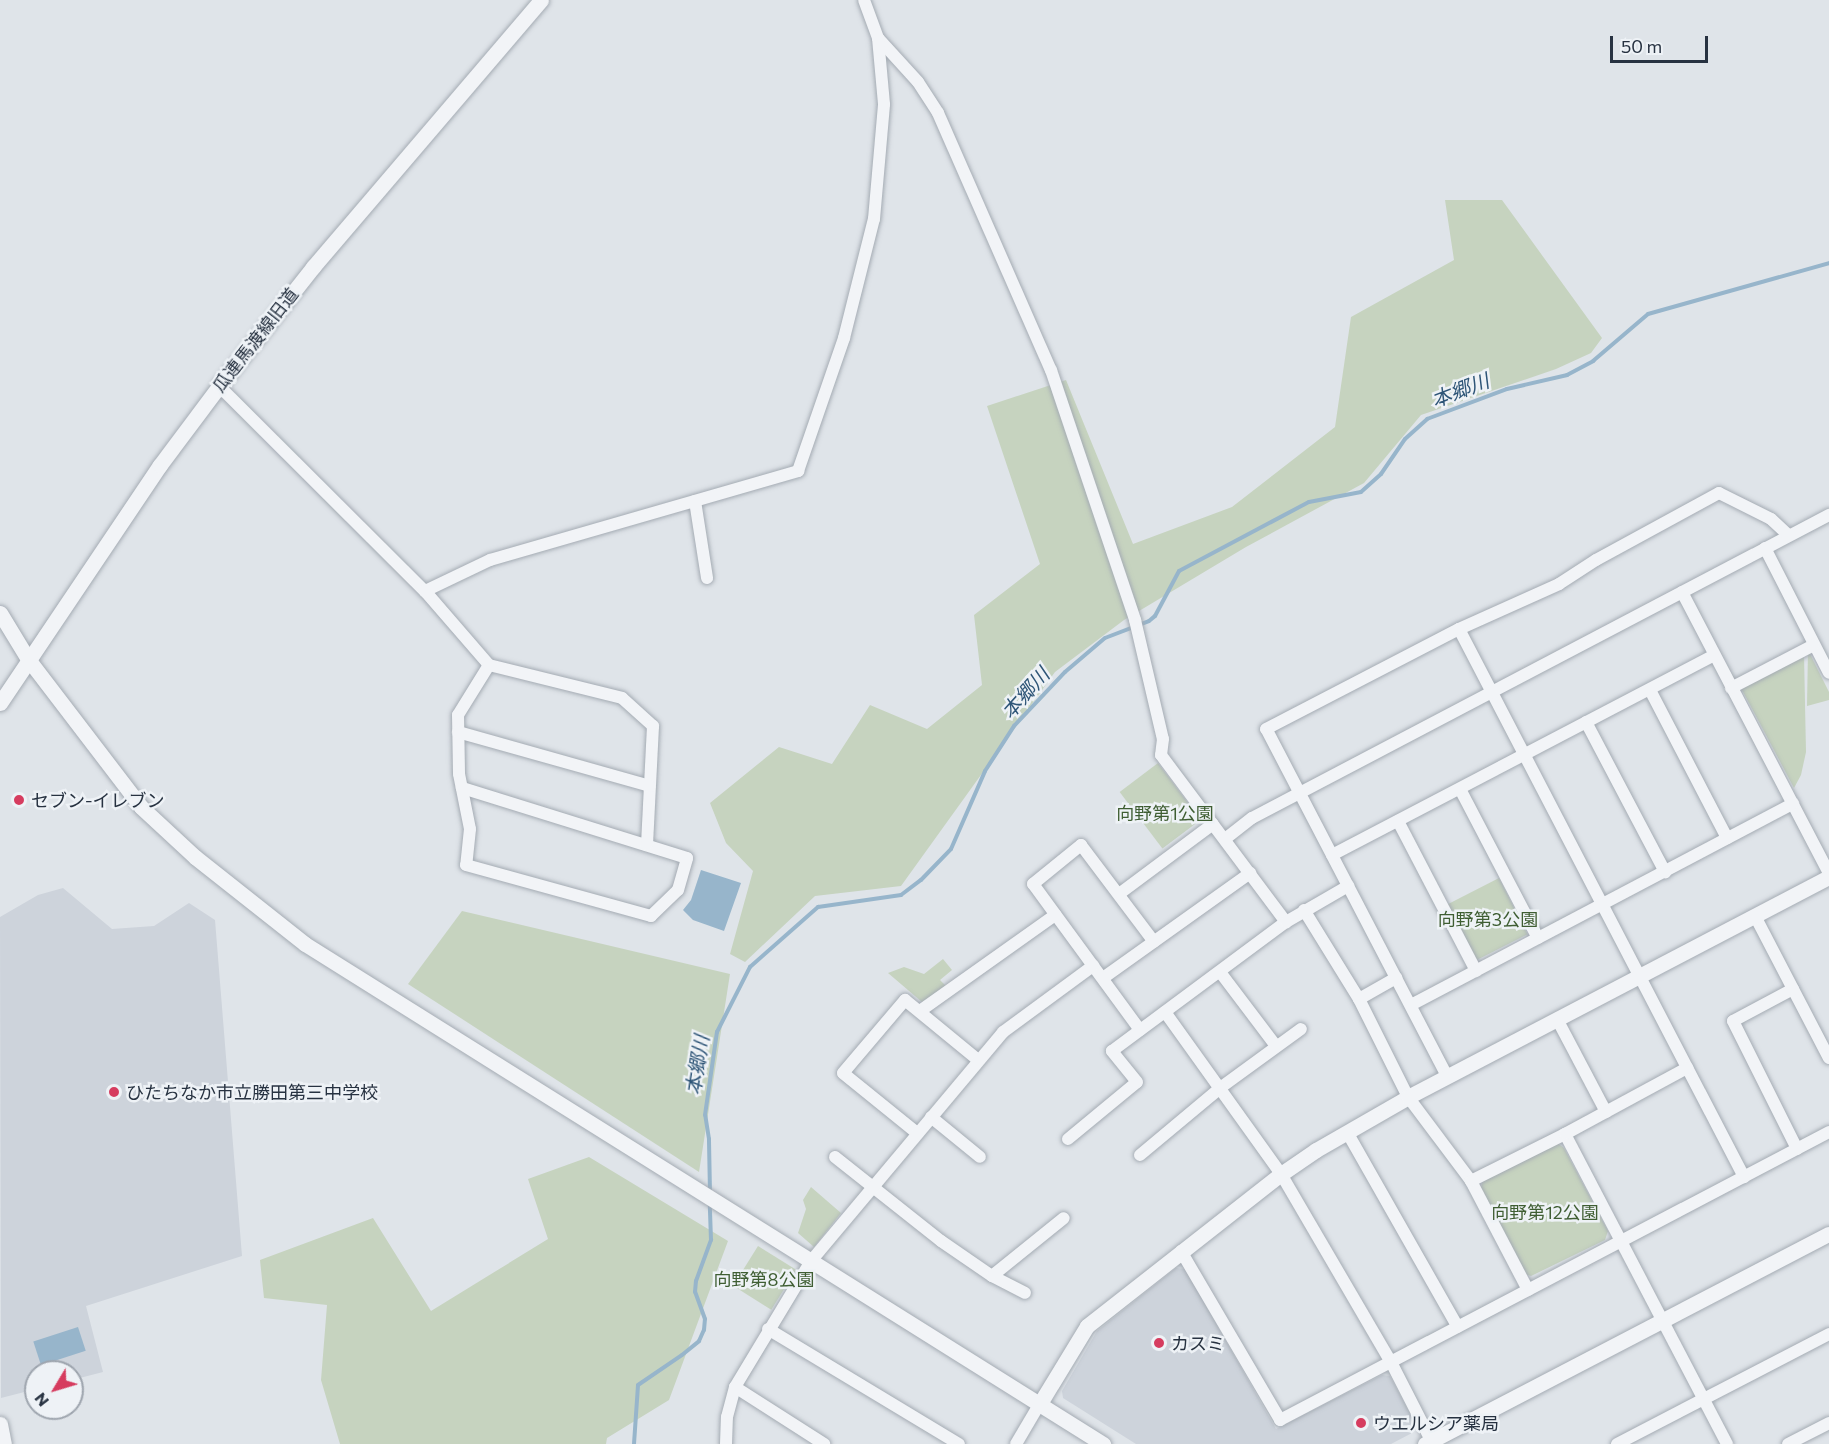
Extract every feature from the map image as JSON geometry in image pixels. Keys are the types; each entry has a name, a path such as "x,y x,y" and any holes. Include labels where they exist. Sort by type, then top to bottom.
{"street":[{"name":"瓜連馬渡線旧道","path":"0,703 160,465 219,386 312,267 541,0"},
{"path":"425,591 490,560 798,471 844,338 874,219 884,104 878,38 864,0"},
{"path":"878,38 918,82 938,113 1051,370 1136,625 1163,739 1161,755 1286,922"},
{"path":"219,386 425,591 489,665 622,698 653,726 647,845"},
{"path":"1447,1076 1266,729 1459,629 1559,584 1596,560 1719,493 1771,519 1788,535"},
{"path":"695,501 707,578"},
{"path":"1225,838 1252,818 1829,514"},
{"path":"1765,548 1829,673"},
{"path":"1016,1444 1087,1326 1281,1174 1408,1097 1829,875 1713,656 1682,592"},
{"path":"0,613 28,659 141,807 195,857 305,944 1103,1444"},
{"path":"1459,629 1490,693 1744,1177"},
{"path":"1731,688 1814,645"},
{"path":"1332,855 1713,656"},
{"path":"462,788 687,858 678,890 651,916 466,865 470,829 462,788 458,715 489,665"},
{"path":"1650,690 1727,838"},
{"path":"1586,722 1665,872"},
{"path":"458,732 650,786"},
{"path":"1460,789 1538,938"},
{"path":"1411,1005 1793,804"},
{"path":"1398,821 1476,971"},
{"path":"1119,894 1213,824"},
{"path":"1140,1030 1033,884 1082,845 1154,942"},
{"path":"1103,978 1250,873"},
{"path":"1068,1139 1137,1082 1112,1051 1286,922 1348,886"},
{"path":"1304,910 1359,999 1408,1097 1471,1181 1528,1290"},
{"path":"920,1011 1055,915"},
{"path":"1755,916 1829,1058"},
{"path":"726,1444 727,1417 735,1387 811,1261 1003,1032 1093,966"},
{"path":"1220,972 1276,1046"},
{"path":"1359,999 1396,978"},
{"path":"1793,989 1733,1021 1797,1149"},
{"path":"917,1133 843,1072 905,1000 978,1060"},
{"path":"1165,1012 1281,1174 1391,1362 1430,1443 1829,1234"},
{"path":"1557,1019 1606,1112"},
{"path":"1140,1155 1220,1088 1301,1029"},
{"path":"1471,1181 1565,1134 1687,1068"},
{"path":"931,1117 980,1157"},
{"path":"1347,1132 1458,1327"},
{"path":"1181,1251 1280,1420 1829,1132"},
{"path":"1565,1134 1727,1444"},
{"path":"835,1156 992,1276 1025,1293"},
{"path":"992,1276 1064,1218"},
{"path":"768,1329 954,1443"},
{"path":"1621,1443 1829,1334"},
{"path":"735,1387 824,1444"},
{"path":"1788,1444 1829,1423"},
{"path":"0,1424 4,1444"}],"shaded area":[{"name":"ひたちなか市立勝田第三中学校","path":"63,888 112,929 154,926 189,903 215,920 242,1256 86,1306 103,1372 84,1377 84,1360 24,1360 24,1392 1,1398 0,917 38,895"},
{"path":"1176,1268 1185,1269 1276,1429 1382,1375 1390,1376 1415,1423 1412,1433 1391,1444 1136,1444 1063,1398 1062,1391 1097,1331"}],"green space":[{"path":"1445,200 1502,200 1602,338 1591,353 1556,369 1421,415 1364,483 1246,547 1124,620 1055,672 901,886 815,896 745,962 730,954 753,871 726,843 710,803 779,747 832,764 870,705 927,729 982,685 974,615 1040,564 987,406 1066,380 1133,544 1232,507 1335,427 1351,317 1454,260"},
{"path":"1808,650 1829,692 1829,700 1807,706"},
{"path":"1804,655 1806,752 1801,775 1794,788 1741,688"},
{"name":"向野第1公園","path":"1158,763 1201,820 1162,849 1120,792"},
{"name":"向野第3公園","path":"1499,878 1528,934 1477,960 1448,904"},
{"path":"462,911 730,974 699,1172 408,984"},
{"path":"943,959 952,970 940,980 946,986 922,1002 888,973 904,967 924,974"},
{"name":"向野第12公園","path":"1556,1142 1564,1148 1608,1231 1605,1240 1531,1276 1524,1274 1481,1188 1483,1179"},
{"path":"589,1157 728,1241 669,1400 607,1438 606,1444 340,1444 321,1380 327,1305 264,1298 260,1260 373,1218 431,1311 548,1239 528,1179"},
{"path":"811,1187 841,1213 814,1247 798,1233 806,1209 803,1200"},
{"name":"向野第8公園","path":"758,1246 796,1270 771,1310 733,1286"}],"water":[{"path":"701,870 741,883 724,931 693,920 683,910 691,900"},
{"path":"78,1327 86,1351 57,1360 39,1360 33,1342"}],"waterway":[{"name":"本郷川","path":"710,1193 709,1139 705,1115 717,1032 750,967 818,907 901,895 921,880 951,849 985,771 1014,726 1065,672 1105,638 1149,621 1155,616 1179,571 1309,502 1361,492 1381,474 1405,439 1427,419 1507,389 1567,375 1593,361 1648,314 1829,263"},
{"name":"本郷川","path":"634,1444 638,1385 699,1341 704,1330 705,1319 695,1292 696,1281 711,1240 710,1203"}],"place":[{"name":"セブン-イレブン","path":"19,800"},
{"name":"ひたちなか市立勝田第三中学校","path":"114,1092"},
{"name":"カスミ","path":"1159,1343"},
{"name":"ウエルシア薬局","path":"1361,1423"}]}
